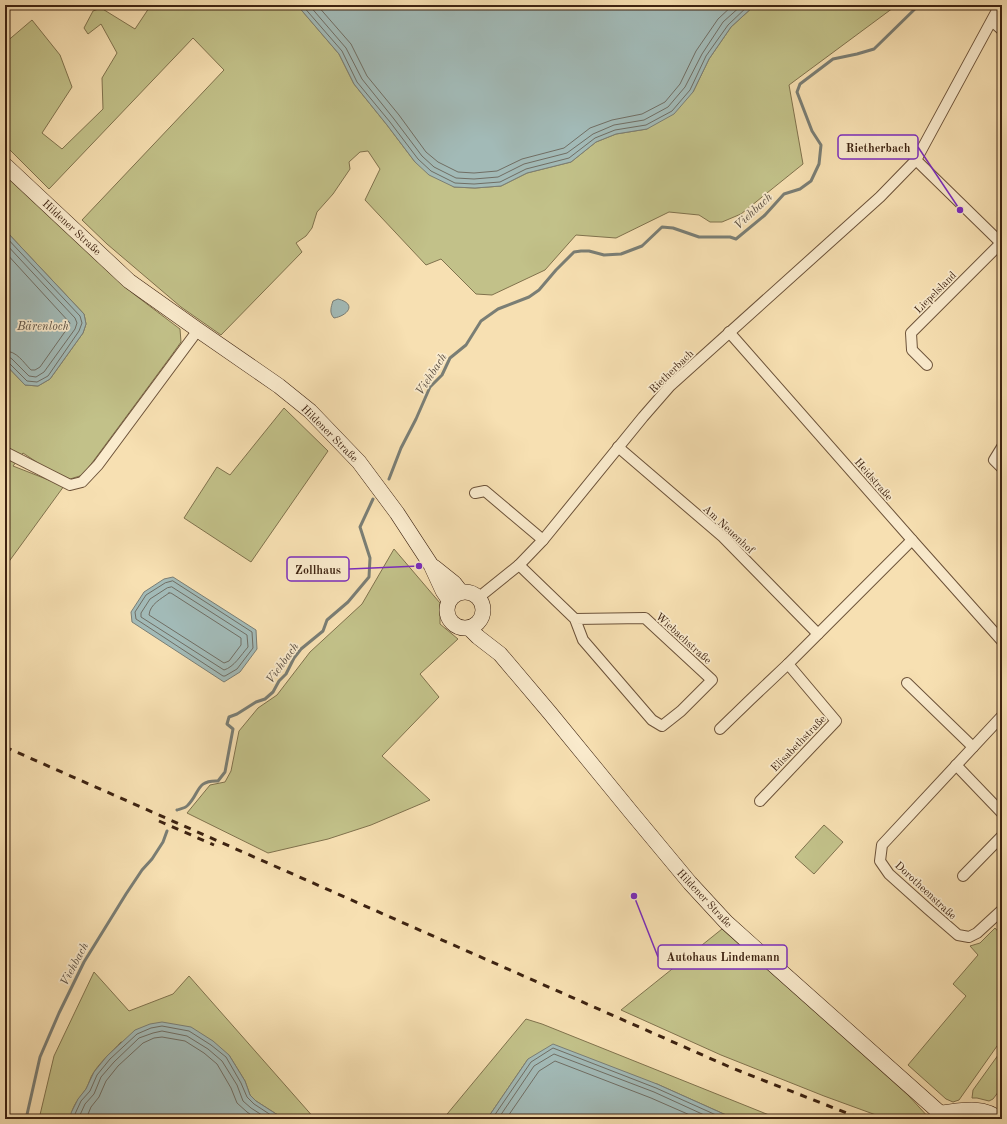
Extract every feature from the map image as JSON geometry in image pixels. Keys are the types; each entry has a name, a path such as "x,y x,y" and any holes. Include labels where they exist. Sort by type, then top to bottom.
{"main road":[{"name":"Hildener Straße","path":"5,165 129,281 279,386 310,411 367,471 431,565 443,591 455,596"},
{"path":"472,593 478,598 482,605 483,612 475,623 460,627 452,624 447,617 446,609 455,596 472,593"},
{"name":"Hildener Straße","path":"475,623 478,637 500,654 690,883 726,922 943,1116 965,1110 982,1110 999,1119"}],"street":[{"name":"Rietherbach","path":"478,598 518,565 543,540 618,447 670,386 880,197 916,160 1000,5"},
{"path":"992,21 1002,30"},
{"path":"916,160 1002,243"},
{"name":"Liepelsland","path":"926,365 912,350 911,333 1002,243"},
{"path":"5,452 70,486 82,482 98,465 198,330"},
{"name":"Heidstraße","path":"729,332 1002,641"},
{"name":"Am Neuenhof","path":"618,447 722,537 818,634"},
{"path":"1002,447 994,460 1002,468"},
{"path":"474,494 485,492 543,540"},
{"path":"720,729 788,664 912,540"},
{"name":"Wiebachstraße","path":"518,565 575,620 584,640 652,720 662,726 712,680 645,618 575,620"},
{"name":"Elisabethstraße","path":"760,801 836,721 788,664"},
{"path":"907,683 973,746"},
{"name":"Dorotheenstraße","path":"1002,716 882,845 880,861 889,874 958,935 969,937 977,934 1002,910"},
{"path":"956,765 1002,813"},
{"path":"963,876 1002,836"}],"shaded area":[{"path":"151,5 298,6 339,54 354,84 415,162 454,187 475,188 501,186 527,173 571,162 596,142 616,134 647,129 693,92 709,59 731,27 755,5 897,5 789,85 803,164 741,214 722,222 710,222 699,215 669,212 616,238 576,235 545,270 492,295 476,294 441,259 426,265 365,200 380,169 368,151 360,152 349,162 350,169 333,194 317,212 312,228 306,236 296,243 302,252 221,335 181,307 107,244 82,220 224,70 193,38 49,189 5,145 5,43 32,20 60,55 72,87 42,133 62,149 103,109 102,78 117,53 101,24 88,34 84,28 93,11 101,8 135,29"},
{"path":"5,174 122,284 180,329 181,342 83,475 70,479 41,465 23,453 13,466 64,486 5,567 5,364 25,385 38,386 50,379 83,333 86,324 84,314 5,230"},
{"path":"284,408 328,451 251,562 184,518 217,467 230,475"},
{"path":"394,549 440,603 440,624 458,639 420,674 439,697 382,756 430,800 371,825 328,839 268,853 187,813 210,785 225,782 231,771 239,731 258,708 277,695 310,652 362,604"},
{"path":"824,825 843,842 814,874 795,857"},
{"path":"995,928 1002,936 1002,1039 959,1100 953,1102 946,1099 908,1065 966,996 953,984 978,955 970,946 980,943"},
{"path":"722,929 908,1095 930,1119 887,1119 824,1096 721,1055 621,1010"},
{"path":"94,972 129,1011 173,994 189,976 315,1119 284,1119 256,1101 250,1095 245,1081 229,1055 121,1042 103,1060 93,1074 86,1089 72,1110 71,1119 39,1119 54,1056"},
{"path":"526,1019 542,1024 779,1119 735,1119 657,1084 528,1059 487,1119 443,1119"},
{"path":"1001,1051 1002,1087 993,1099 989,1101 972,1098 973,1090"}],"water":[{"path":"297,5 755,5 731,27 709,59 693,92 674,114 647,129 616,134 596,142 571,162 527,173 501,186 475,188 454,187 429,175 415,162 354,84 339,54"},
{"name":"Bärenloch","path":"5,230 84,314 86,324 83,333 50,379 38,386 25,385 5,364"},
{"path":"338,299 344,301 349,307 343,315 334,318 331,314 331,308 333,301"},
{"path":"173,577 256,630 257,649 240,672 224,682 132,622 131,612 144,592 164,579"},
{"path":"162,1022 191,1027 213,1041 229,1055 245,1081 250,1095 256,1101 284,1119 71,1119 71,1113 78,1099 86,1089 94,1072 107,1056 135,1030 150,1024"},
{"path":"553,1044 657,1084 735,1119 487,1119 528,1059"}],"waterway":[{"name":"Viehbach","path":"389,479 401,448 430,387 442,375 450,358 466,345 481,321 498,309 529,297 539,290 574,252 589,251 604,255 621,254 642,246 662,227 673,228 699,237 730,237 736,239 765,215 784,194 800,189 811,181 819,164 821,145 812,131 797,92 800,84 833,59 874,49 919,5"},
{"name":"Viehbach","path":"177,810 187,806 202,785 211,781 218,781 225,772 233,729 227,724 229,717 237,714 256,702 265,699 273,692 301,649 323,631 327,620 348,602 369,577 370,558 360,527 373,499"},
{"name":"Viehbach","path":"26,1119 40,1057 59,1013 84,962 126,894 163,842 167,831"}],"railway":[{"path":"5,747 732,1068 862,1119"},
{"path":"159,821 214,845"}],"place":[{"name":"Rietherbach","path":"960,210"},
{"name":"Zollhaus","path":"419,566"},
{"name":"Autohaus Lindemann","path":"634,896"}]}
